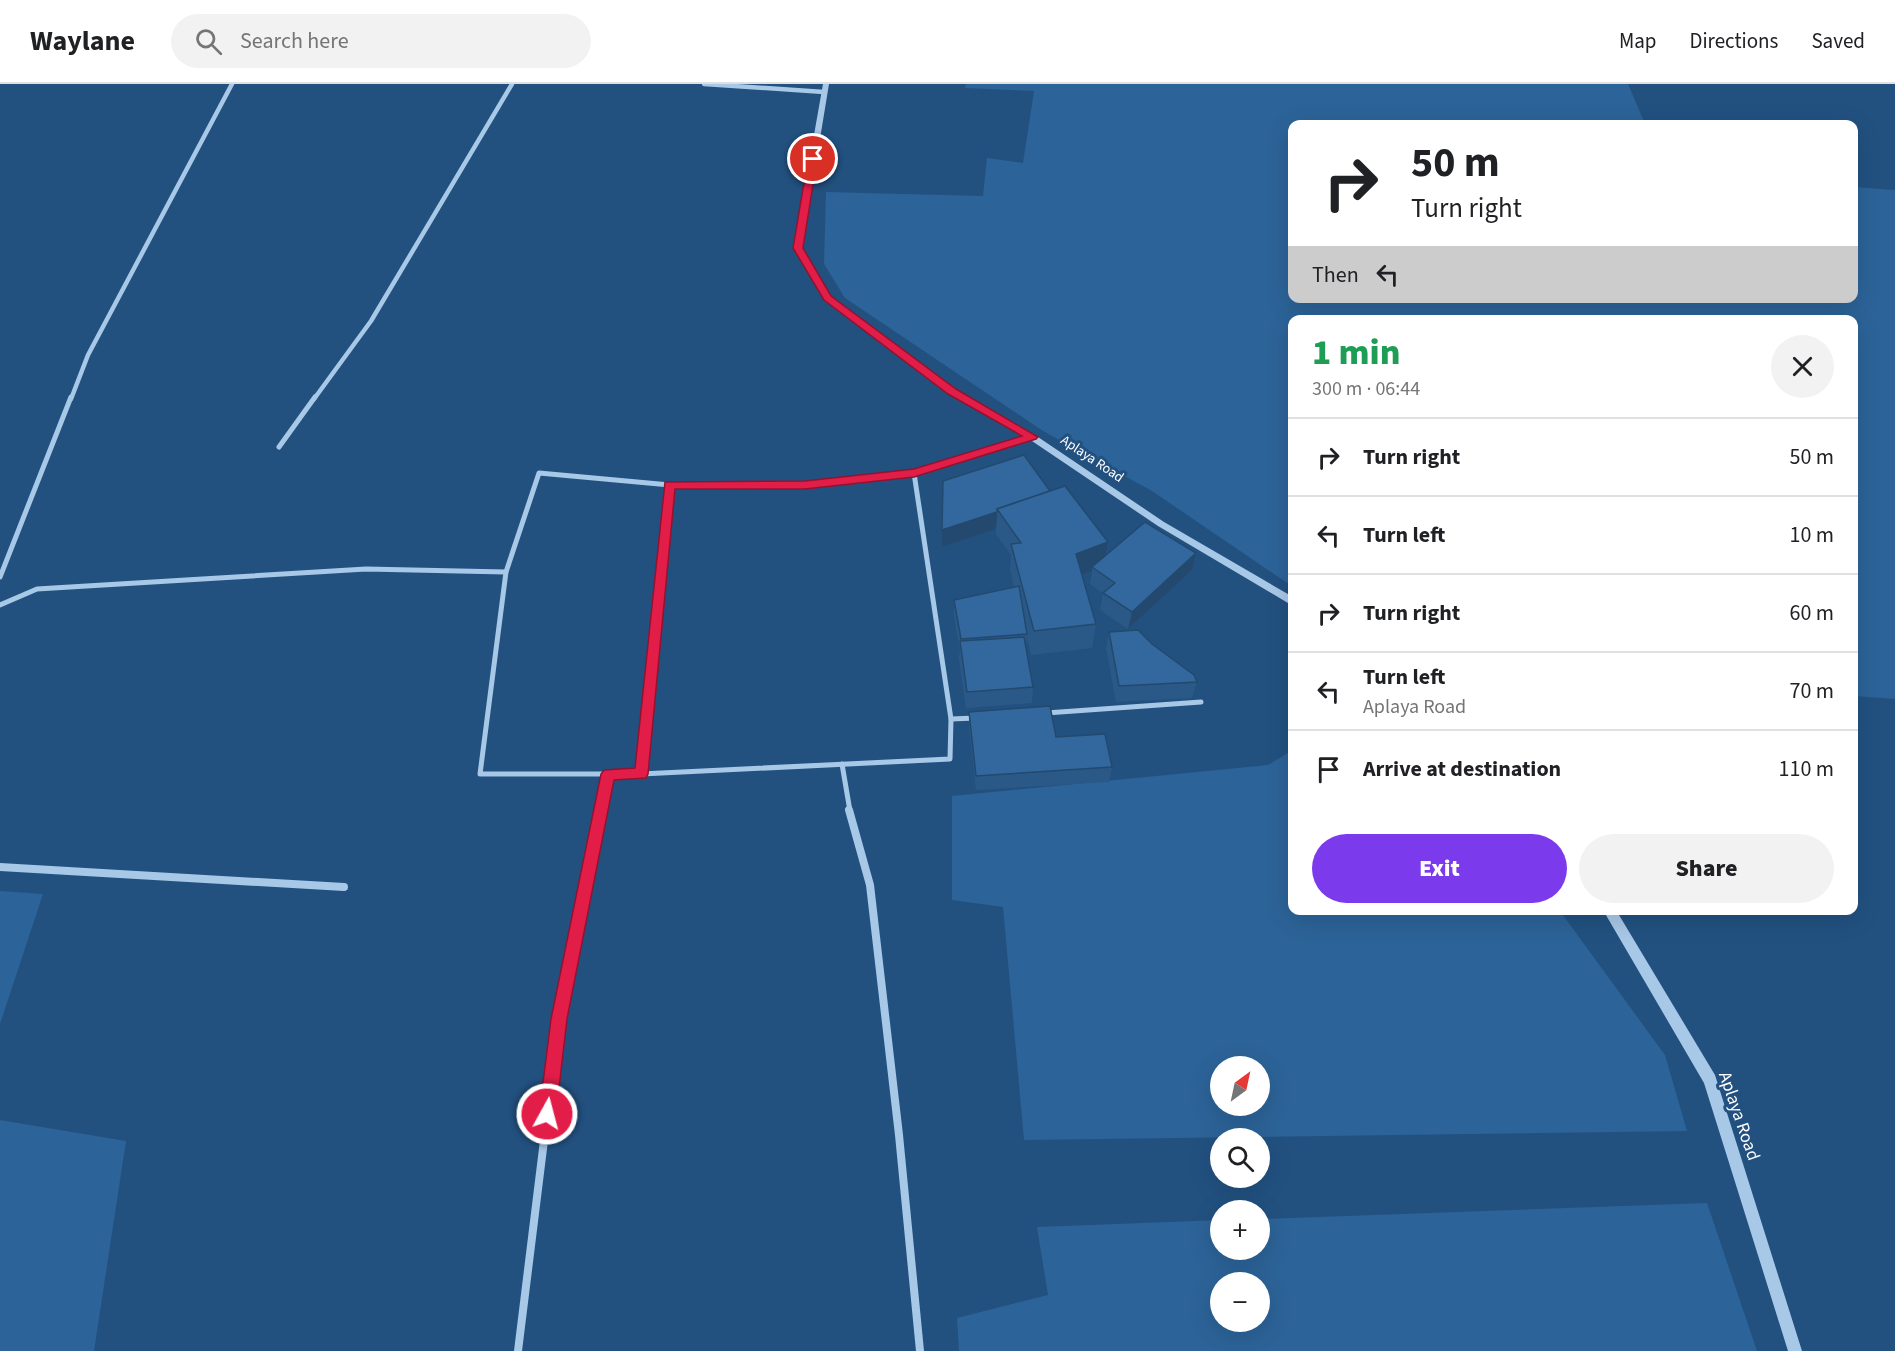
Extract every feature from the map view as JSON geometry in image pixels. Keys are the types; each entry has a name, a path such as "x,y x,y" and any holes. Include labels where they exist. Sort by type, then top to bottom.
{"street":[{"path":"0,577 88,355 232,84"},
{"path":"279,447 371,321 512,84"},
{"path":"704,84 825,88"},
{"name":"Aplaya Road","path":"825,88 798,248 827,298 952,391 1032,437 1161,524 1288,599"},
{"path":"914,473 951,719 950,759 641,774 480,774 506,572 539,473 670,485 805,485 914,473 1032,437"},
{"path":"641,774 670,485"},
{"path":"0,605 37,589 366,569 506,572"},
{"path":"1035,714 1201,702"},
{"path":"951,719 987,717"},
{"path":"842,764 848,805 870,885 899,1135 920,1351"},
{"path":"518,1351 559,1019 609,774"},
{"path":"0,867 344,887"},
{"name":"Aplaya Road","path":"1612,915 1710,1080 1796,1351"}],"shaded area":[{"path":"966,84 1628,84 1643,120 1288,120 1288,303 1858,303 1858,187 1895,190 1895,699 1858,696 1858,315 1288,315 1288,584 1152,491 1043,431 845,298 824,264 826,192 983,196 987,158 1023,163 1034,91 965,88"},
{"path":"1288,753 1288,915 1563,915 1665,1055 1687,1131 1270,1137 1270,1128 1210,1128 1210,1137 1024,1140 1003,907 952,900 952,796 1268,765"},
{"path":"0,891 43,894 0,1024"},
{"path":"0,1120 126,1141 94,1351 0,1351"},
{"path":"1707,1203 1757,1351 959,1351 957,1318 1048,1295 1037,1227 1210,1220 1210,1260 1270,1260 1270,1219"}],"building":[{"path":"1024,455 1050,491 942,530 943,481"},
{"path":"1065,486 1108,542 1076,554 1096,624 1034,631 1011,544 1021,543 997,509"},
{"path":"1145,522 1196,553 1132,612 1103,593 1115,583 1092,567"},
{"path":"1019,586 1027,634 961,639 954,600"},
{"path":"1138,630 1152,644 1194,675 1197,682 1119,686 1109,632"},
{"path":"1024,637 1033,687 967,692 960,641"},
{"path":"1050,706 1056,737 1105,734 1112,767 976,776 969,712"}],"route":[{"path":"547,1114 559,1019 609,774 641,774 670,485 805,485 914,473 1032,437 952,391 827,298 798,248 813,159"}]}
